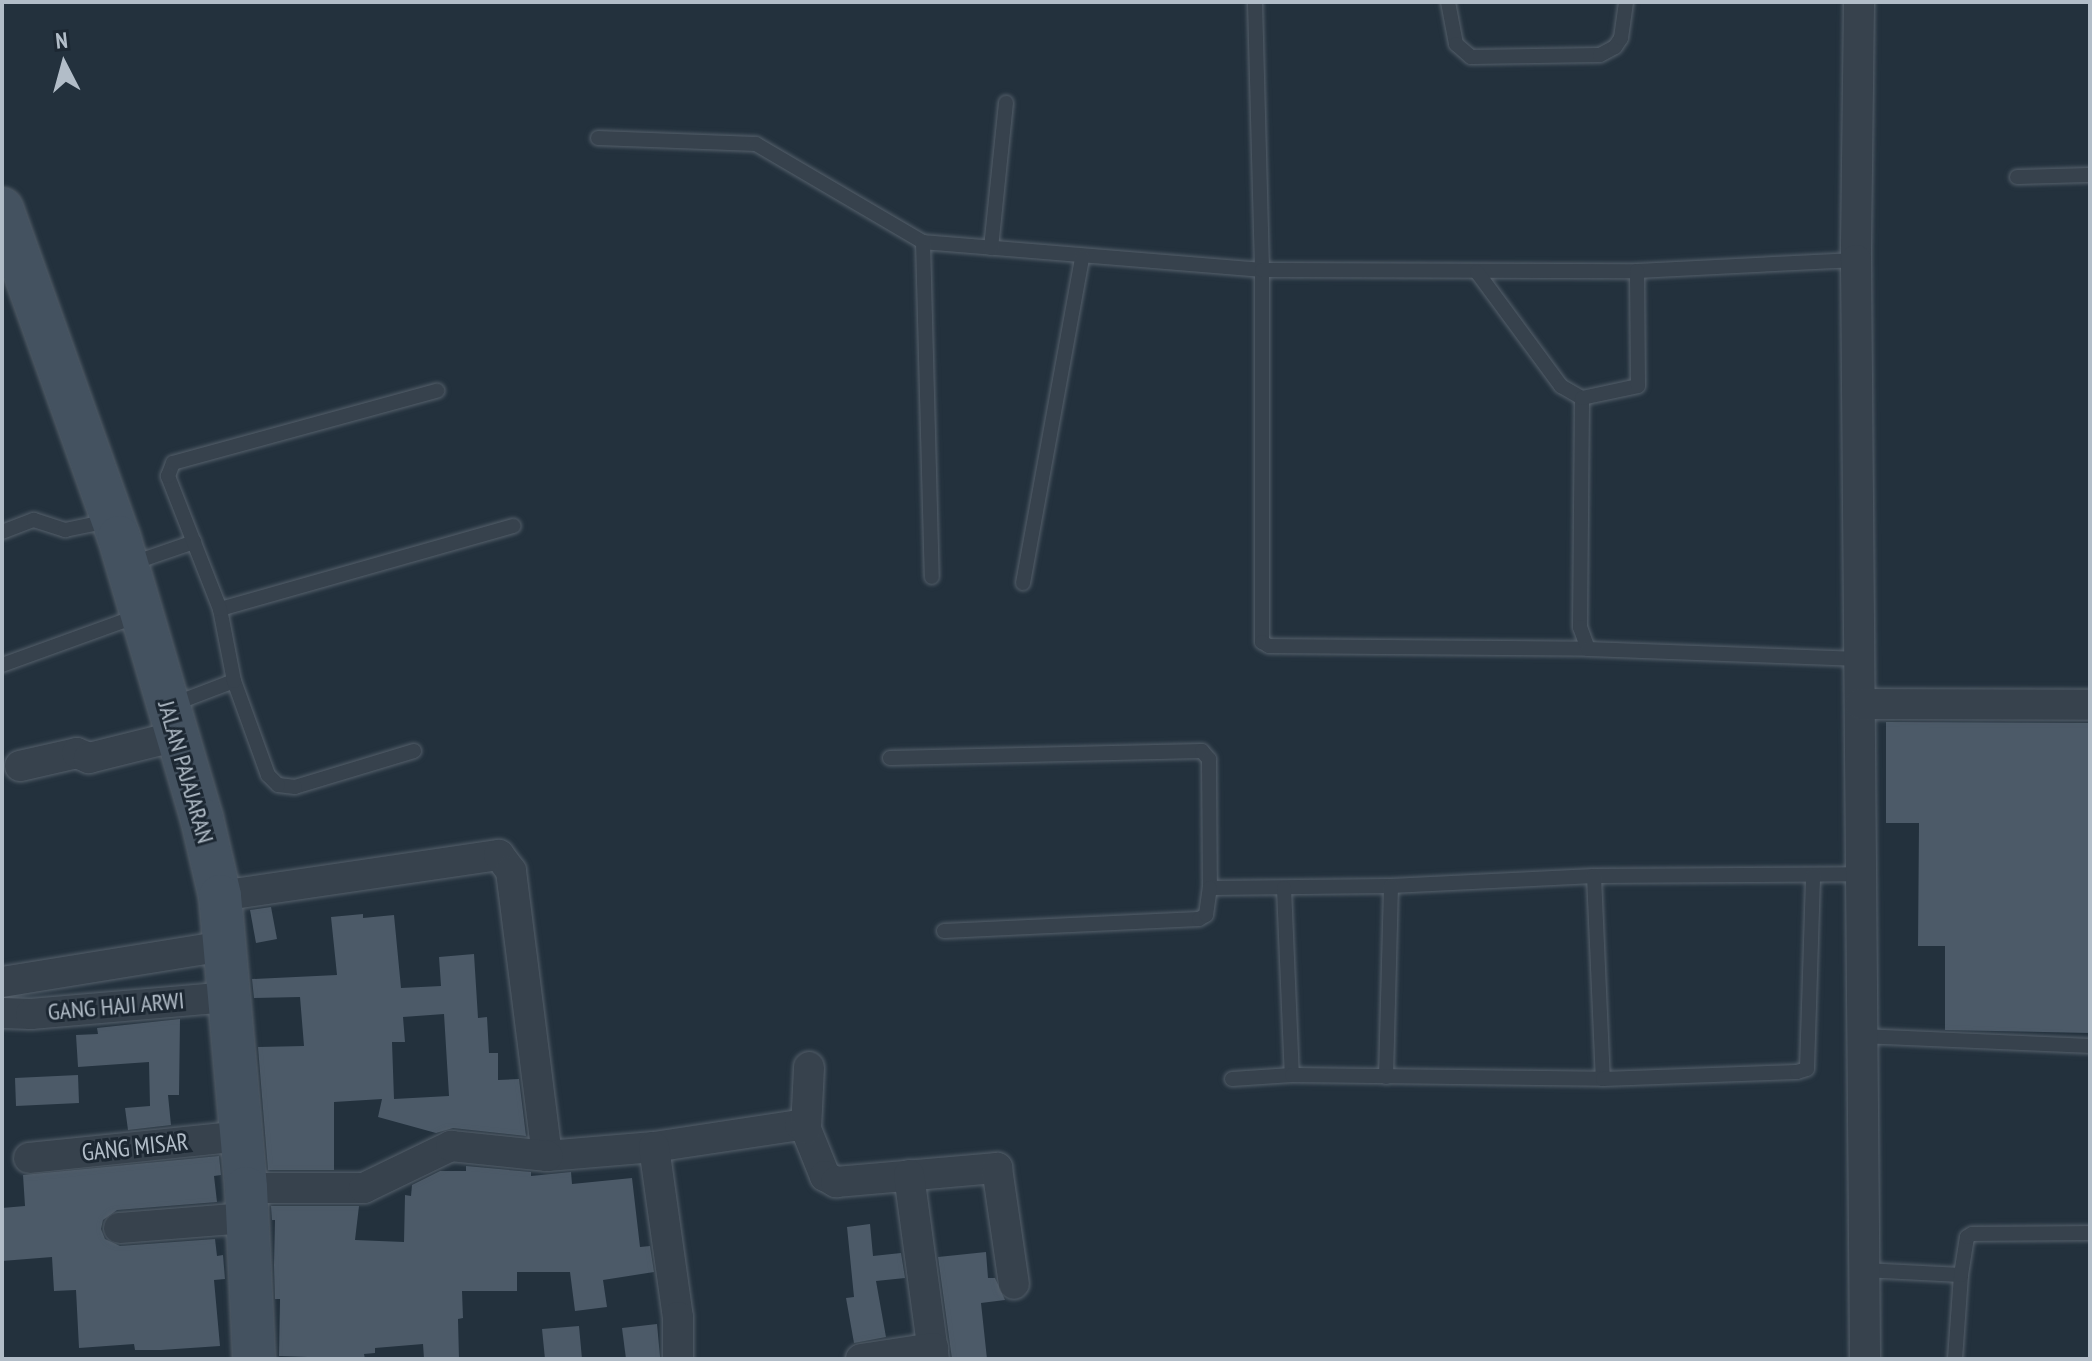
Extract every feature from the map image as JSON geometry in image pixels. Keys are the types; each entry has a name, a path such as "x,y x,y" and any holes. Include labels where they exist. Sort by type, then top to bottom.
{"main road":[{"name":"JALAN PAJAJARAN","path":"2,209 113,520 220,896 247,1203 254,1359"}],"street":[{"path":"1859,2 1856,260 1865,1359"},
{"path":"1860,704 2090,705"},
{"path":"20,766 77,753 89,758 172,722"},
{"path":"220,896 499,855 511,871 547,1156"},
{"path":"2,982 224,946"},
{"name":"GANG HAJI ARWI","path":"2,1013 31,1014 230,997"},
{"path":"809,1067 806,1129 825,1176 831,1181 998,1169 1014,1284"},
{"path":"119,1228 247,1203 364,1188 451,1146 547,1156 654,1147 796,1126 806,1129"},
{"name":"GANG MISAR","path":"29,1158 241,1136"},
{"path":"654,1147 678,1317 678,1359"},
{"path":"861,1359 933,1353 909,1175"}],"lane":[{"path":"1255,2 1262,270 1262,642 1269,646 1588,649 1860,659"},
{"path":"1448,2 1456,44 1471,57 1600,55 1615,47 1621,38 1626,2"},
{"path":"991,248 1006,103"},
{"path":"598,138 756,144 923,242 1262,270 1637,271 1856,260"},
{"path":"2017,177 2090,175"},
{"path":"923,242 932,577"},
{"path":"1023,583 1082,257"},
{"path":"1477,272 1561,386 1582,398 1638,386 1637,271"},
{"path":"414,751 295,787 278,785 268,775 234,681 220,609 168,476 173,463 437,391"},
{"path":"1582,398 1580,627 1588,649"},
{"path":"2,532 34,520 65,530 113,520"},
{"path":"220,609 513,526"},
{"path":"127,566 194,542"},
{"path":"2,665 142,614"},
{"path":"172,722 234,681"},
{"path":"890,758 1202,751 1209,759 1210,888 1206,915 1199,919 944,931"},
{"path":"1210,888 1391,886 1594,876 1860,874"},
{"path":"1232,1079 1292,1075 1603,1079 1797,1072 1807,1069 1813,875"},
{"path":"1594,876 1603,1079"},
{"path":"1386,1077 1391,886"},
{"path":"1284,888 1292,1075"},
{"path":"1862,1036 2090,1046"},
{"path":"1955,1359 1965,1244 1972,1234 2090,1233"},
{"path":"1864,1270 1961,1275"}],"building":[{"path":"1886,722 2090,723 2090,1033 1945,1030 1945,946 1918,946 1919,823 1886,823"},
{"path":"271,907 277,939 256,943 250,910"},
{"path":"394,915 401,988 441,986 439,957 474,954 478,1018 487,1017 489,1053 498,1053 498,1080 519,1079 526,1136 453,1128 436,1133 378,1117 382,1099 334,1102 334,1170 268,1170 258,1047 304,1046 300,997 254,998 252,979 337,975 331,917","holes":["444,1014 449,1096 394,1099 392,1042 405,1042 403,1017"]},
{"path":"180,1019 179,1095 168,1095 171,1125 128,1130 125,1108 150,1106 149,1062 78,1067 76,1035 98,1034 97,1028"},
{"path":"78,1075 79,1103 16,1106 15,1078"},
{"path":"219,1156 221,1175 214,1176 217,1202 117,1210 103,1220 101,1229 105,1239 120,1246 215,1239 217,1256 223,1255 225,1279 214,1280 220,1346 135,1350 134,1344 79,1348 76,1290 54,1291 52,1257 2,1261 2,1208 25,1206 23,1175"},
{"path":"466,1166 531,1172 531,1176 571,1172 572,1184 632,1178 640,1247 650,1246 654,1272 603,1280 607,1307 575,1311 570,1272 517,1272 517,1291 462,1291 463,1318 458,1319 459,1359 424,1359 423,1344 375,1348 375,1353 364,1354 365,1359 279,1356 280,1299 275,1299 275,1220 272,1220 271,1206 359,1206 355,1240 404,1242 405,1195 411,1196 412,1185 440,1171 466,1171"},
{"path":"870,1224 873,1256 901,1253 905,1278 876,1281 886,1337 854,1343 846,1298 854,1297 847,1227"},
{"path":"986,1252 988,1278 995,1278 1005,1300 981,1303 987,1359 952,1359 938,1257"},
{"path":"657,1324 660,1357 626,1359 622,1328"},
{"path":"579,1326 582,1359 545,1359 542,1329"}]}
